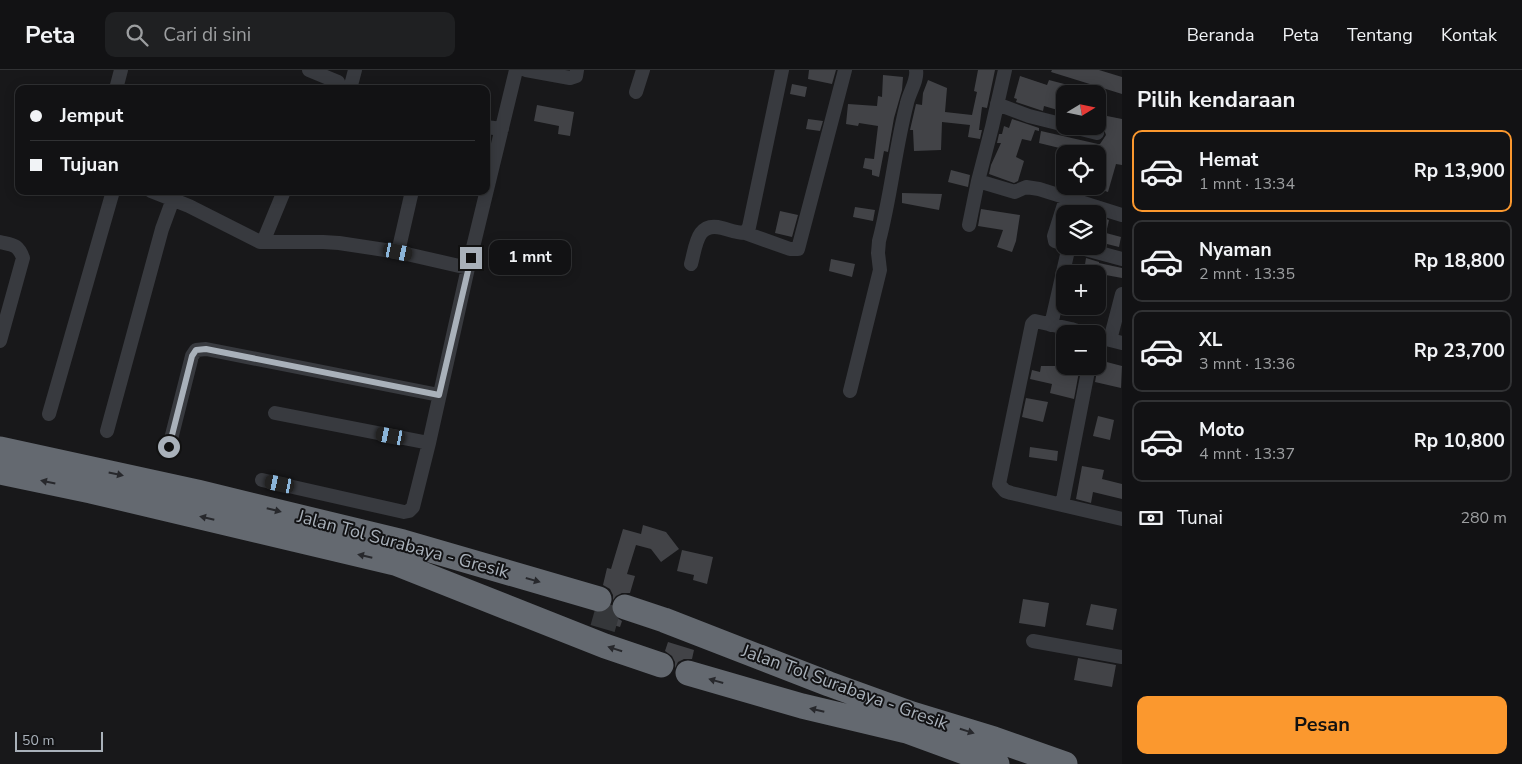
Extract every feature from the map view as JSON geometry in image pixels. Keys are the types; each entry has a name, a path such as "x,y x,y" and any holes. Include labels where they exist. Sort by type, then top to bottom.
{"highway":[{"name":"Jalan Tol Surabaya - Gresik","path":"0,449 198,492 403,542 597,606 395,563 0,472"},
{"name":"Jalan Tol Surabaya - Gresik","path":"395,563 605,646 661,665"},
{"name":"Jalan Tol Surabaya - Gresik","path":"997,764 907,731 858,707 696,645 624,614 664,620 912,714 994,739 1065,764"},
{"name":"Jalan Tol Surabaya - Gresik","path":"688,673 802,706 907,731"}],"street":[{"path":"117,85 121,70"},
{"path":"309,70 336,85"},
{"path":"342,85 355,70"},
{"path":"490,178 516,70"},
{"path":"526,70 570,78 576,76 577,70"},
{"path":"636,92 643,70"},
{"path":"745,233 749,227 782,70"},
{"path":"691,264 698,236 712,226 745,233 790,249 798,249 845,70"},
{"path":"850,391 880,270 879,241 902,126 916,70"},
{"path":"969,225 1005,70"},
{"path":"997,104 1029,116 1056,123"},
{"path":"490,128 502,129"},
{"path":"978,181 1012,192 1029,187 1039,189 1122,216"},
{"path":"49,414 112,195"},
{"path":"162,195 189,206 257,241 323,242 398,252 468,268"},
{"path":"263,242 282,195"},
{"path":"398,252 411,195"},
{"path":"262,480 404,512 409,511 413,507 486,195"},
{"path":"1064,205 1066,198"},
{"path":"107,431 162,229 173,199"},
{"path":"0,242 14,245 20,250 23,258 0,341"},
{"path":"1106,251 1121,254"},
{"path":"1051,325 1067,255"},
{"path":"1110,340 1122,294"},
{"path":"1056,326 1035,321 1030,330 1000,484 1005,491 1011,493 1122,519"},
{"path":"169,447 192,356 196,350 206,349 439,395"},
{"path":"1062,505 1088,375"},
{"path":"275,413 429,443"},
{"path":"1033,641 1122,657"}],"building":[{"path":"809,70 836,70 832,84 808,79"},
{"path":"978,70 995,70 987,108 982,107 979,130 982,130 980,139 968,137 970,125 942,122 941,150 914,151 913,130 910,130 916,104 922,105 923,93 928,80 947,88 945,112 972,115 977,92 974,91"},
{"path":"1052,70 1099,70 1122,77 1122,94 1106,89 1106,85 1093,85 1051,72"},
{"path":"883,75 903,77 902,90 894,118 888,152 884,151 879,177 872,175 872,170 863,168 865,158 874,159 878,126 859,123 858,126 846,124 848,104 877,106 878,96 882,97"},
{"path":"1020,76 1047,85 1049,80 1068,85 1056,85 1056,110 1044,106 1043,111 1016,102 1017,99 1014,98"},
{"path":"792,84 807,87 805,97 790,94"},
{"path":"537,105 574,112 570,136 558,134 559,126 534,121"},
{"path":"1107,116 1122,119 1122,165 1116,164 1108,192 1106,191 1106,145 1056,145 1056,147 1039,143 1041,131 1100,144 1106,135"},
{"path":"808,119 823,121 820,131 806,129"},
{"path":"1012,119 1039,128 1039,131 1035,130 1031,141 1022,139 1016,157 1024,161 1018,181 1014,183 989,174 1001,143 997,143 999,134 1002,134 1004,126 1009,128"},
{"path":"951,170 970,175 968,187 948,182"},
{"path":"902,193 942,194 939,210 902,203"},
{"path":"855,207 875,210 873,221 853,217"},
{"path":"981,209 1020,215 1016,241 1012,252 997,247 1003,230 978,226"},
{"path":"780,211 798,215 792,237 775,233"},
{"path":"1106,219 1109,220 1106,233"},
{"path":"1106,233 1121,237 1119,247 1106,244"},
{"path":"1086,258 1122,268 1122,278 1106,275 1106,265 1085,265"},
{"path":"831,259 855,264 852,277 829,271"},
{"path":"1106,362 1122,366 1121,388 1095,382 1096,375 1106,375"},
{"path":"1041,366 1056,366 1056,375 1078,375 1074,399 1050,393 1052,384 1030,379 1032,370 1040,372"},
{"path":"1026,398 1048,402 1043,422 1022,417"},
{"path":"1098,416 1114,420 1110,440 1093,436"},
{"path":"1030,447 1058,451 1057,461 1029,457"},
{"path":"1082,466 1104,470 1102,479 1122,484 1122,499 1093,492 1091,503 1076,499"},
{"path":"643,525 666,532 679,549 661,562 651,549 636,545 627,574 635,576 630,593 622,593 613,600 610,589 603,585 607,568 611,569 623,529 641,534"},
{"path":"682,550 713,557 707,584 693,580 694,575 677,571"},
{"path":"1023,599 1049,603 1045,627 1019,623"},
{"path":"1091,604 1117,609 1113,630 1086,625"},
{"path":"611,606 614,616 622,621 620,627 593,619 595,613 603,613 609,610"},
{"path":"668,642 694,650 692,659 684,659 678,662 675,668 672,656 665,651"},
{"path":"1078,658 1116,665 1112,687 1074,680"}],"tunnel":[{"path":"594,613 622,621"}],"route":[{"path":"169,447 192,356 196,350 206,349 439,395 471,258"}]}
